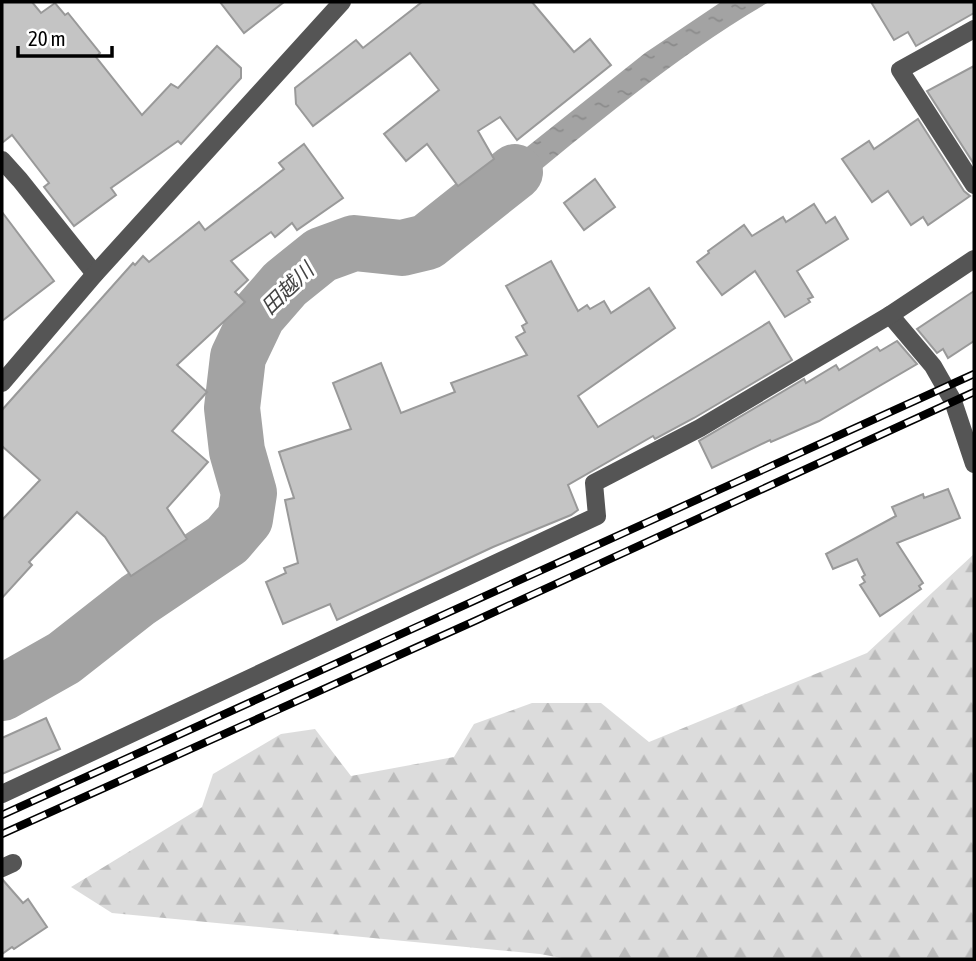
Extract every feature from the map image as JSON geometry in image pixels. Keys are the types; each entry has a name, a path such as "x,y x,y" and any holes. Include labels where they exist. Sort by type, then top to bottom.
{"street":[{"path":"2,383 95,274 342,2"},
{"path":"974,29 900,71 974,185"},
{"path":"2,160 95,274"},
{"path":"2,794 597,516 594,483 700,428 890,315 974,259"},
{"path":"890,315 933,366 953,401 974,464"}],"green space":[{"path":"974,554 974,959 567,959 540,954 112,913 71,887 202,807 213,774 281,734 315,729 351,776 454,757 474,724 532,703 601,703 649,742 867,653"}],"water":[{"path":"721,2 769,2 728,27 649,83 460,235 449,209 645,53"}],"building":[{"path":"2,2 32,2 41,13 55,3 65,15 68,13 100,53 96,57 142,115 171,84 178,88 217,46 241,68 241,78 181,144 178,141 111,188 116,195 74,226 44,187 49,183 12,135 2,143"},
{"path":"220,2 284,2 244,33"},
{"path":"422,2 532,2 574,52 590,39 611,65 517,140 500,117 478,131 494,159 458,186 427,144 406,161 384,134 439,90 410,53 313,126 296,104 295,88 356,40 363,48"},
{"path":"871,2 974,2 974,13 916,46 908,32 894,40"},
{"path":"974,66 974,164 927,91"},
{"path":"918,119 964,191 970,196 928,225 923,217 911,225 888,191 872,202 842,159 869,141 874,149"},
{"path":"304,144 343,198 297,230 292,223 275,237 271,232 231,261 248,280 235,292 245,302 177,365 207,392 172,431 208,462 167,508 187,539 131,576 105,537 77,512 29,562 32,565 2,598 2,520 40,480 2,446 2,410 133,263 135,265 143,256 149,262 199,222 205,230 284,169 279,163"},
{"path":"595,179 615,207 584,230 564,203"},
{"path":"814,204 826,223 835,217 848,239 797,271 813,297 808,299 810,302 785,317 755,271 722,295 697,262 744,225 752,236 783,217 786,222"},
{"path":"2,212 54,281 2,321"},
{"path":"551,261 578,311 587,305 590,309 604,301 611,313 649,288 675,328 578,396 598,427 769,322 792,360 694,418 655,439 653,436 568,485 578,510 571,515 493,547 337,620 330,604 283,624 266,582 286,573 284,568 298,563 285,500 294,498 279,452 351,429 333,383 381,363 401,413 455,392 451,383 527,355 516,337 525,332 522,326 527,323 506,286"},
{"path":"974,291 974,341 948,358 943,349 937,353 917,329"},
{"path":"897,341 917,364 819,421 771,442 770,440 712,468 699,441 804,379 806,383 836,365 839,370 877,347 880,351"},
{"path":"948,489 960,518 897,543 923,583 919,586 921,589 880,616 860,585 865,582 862,577 865,575 857,559 833,569 826,554 896,516 892,507 923,494 924,498"},
{"path":"46,718 60,749 2,774 2,738"},
{"path":"2,879 23,903 28,899 47,927 2,954"}],"waterway":[{"name":"田越川","path":"2,693 64,658 138,600 227,540 245,519 249,493 237,451 232,408 238,357 258,315 285,284 321,255 354,243 402,248 427,242 515,172"}],"railway":[{"path":"2,815 974,374"},
{"path":"2,834 974,392"}]}
